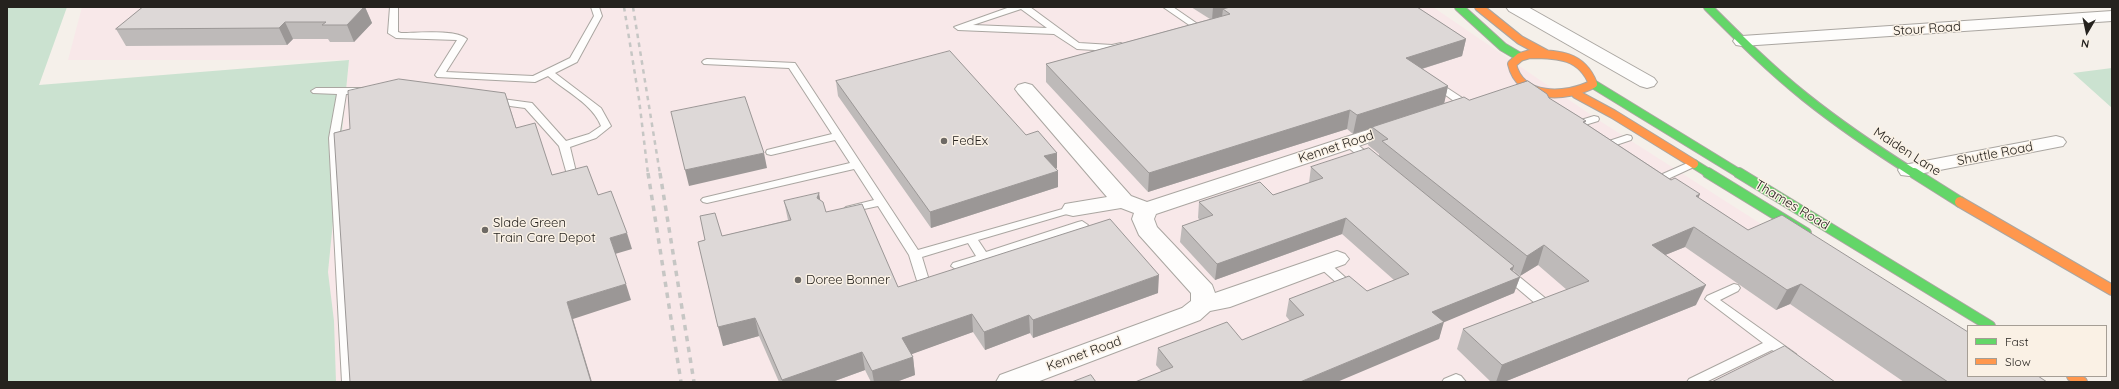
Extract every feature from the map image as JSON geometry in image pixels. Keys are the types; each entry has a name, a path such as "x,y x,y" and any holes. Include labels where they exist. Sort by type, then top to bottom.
{"main road":[{"path":"1459,7 1503,47 1520,57 1530,54 1546,54 1560,56 1582,65 1593,76 1593,84 1588,90 1576,94"},
{"path":"1479,7 1520,40 1546,54"},
{"name":"Maiden Lane","path":"1708,7 1742,42 1819,107 1910,170 2035,247 2112,290"},
{"name":"Thames Road","path":"1520,57 1512,64 1513,73 1519,80 1527,85 1546,92 1576,94 1613,114 1692,164 1813,237"},
{"name":"Thames Road","path":"1593,84 1988,325"}],"street":[{"path":"1515,7 1647,82"},
{"name":"Stour Road","path":"1742,42 2112,16"},
{"path":"1507,92 1527,85"},
{"path":"1025,89 1123,201 1146,210 1143,219 1147,230 1203,291 1203,304"},
{"path":"1444,112 1486,98"},
{"name":"Kennet Road","path":"1146,210 1414,121"},
{"name":"Shuttle Road","path":"1910,170 2056,142"},
{"path":"1078,217 1123,201"},
{"name":"Kennet Road","path":"1008,382 1191,314 1203,304 1221,301 1330,262"}],"lane":[{"path":"394,7 393,33 399,36 456,36 462,39 440,75 535,79 574,60 598,16 595,7"},
{"path":"1018,7 958,27 1057,31"},
{"path":"1024,7 1077,46 1112,48 1134,44"},
{"path":"1167,7 1202,27 1184,31"},
{"path":"707,62 792,65 915,256 925,287"},
{"path":"549,72 572,92 595,106 604,118 606,126 602,131 585,139 564,145"},
{"path":"1426,77 1466,105"},
{"path":"316,91 374,90"},
{"path":"342,91 334,138 349,382"},
{"path":"482,99 528,105 564,145 572,176"},
{"path":"1582,135 1567,125 1594,118"},
{"path":"770,152 838,136"},
{"path":"1614,156 1597,145 1627,138"},
{"path":"1349,143 1380,168"},
{"path":"1666,190 1650,180 1692,164"},
{"path":"707,200 857,165"},
{"path":"842,211 880,202"},
{"path":"915,256 971,239 1078,217"},
{"path":"958,266 984,258 1078,217"},
{"path":"971,239 984,258"},
{"path":"1330,262 1356,293"},
{"path":"1497,264 1546,305 1532,311"},
{"path":"1734,288 1711,299 1803,366"},
{"path":"1694,382 1773,344"},
{"path":"1449,382 1456,379 1460,382"}],"shaded area":[{"path":"82,7 1433,7 1600,121 1967,355 1967,377 2008,382 317,382 349,60 68,60"}],"green space":[{"path":"7,7 67,7 39,85 349,60 328,272 334,321 336,382 7,382"},
{"path":"2112,68 2112,108 2073,73"}],"building":[{"path":"143,7 364,7 347,25 322,25 326,22 285,22 279,28 116,29"},
{"path":"1231,7 1417,7 1466,39 1406,58 1448,86 1357,115 1350,110 1149,173 1046,64 1230,14 1223,9"},
{"name":"FedEx","path":"950,51 1026,135 1038,131 1057,153 1044,156 1058,171 930,212 836,81"},
{"name":"Slade Green Train Care Depot","path":"399,79 505,93 516,128 535,123 552,175 587,166 598,195 611,191 627,233 610,238 626,284 567,302 591,382 350,382 334,133 350,129 348,91"},
{"path":"1528,81 1547,94 1549,98 1586,121 1583,122 1671,180 1675,178 1700,194 1696,196 1748,230 1782,215 1967,331 1967,377 2040,377 2047,382 1948,382 1801,284 1787,290 1694,227 1652,245 1706,285 1502,365 1463,329 1589,281 1544,245 1527,256 1382,141 1388,139 1372,127 1464,97 1469,100"},
{"path":"745,97 764,153 685,170 671,112"},
{"path":"1369,148 1514,266 1510,269 1520,277 1432,312 1444,322 1300,382 1135,382 1173,367 1158,348 1227,322 1242,340 1304,315 1289,299 1349,276 1367,291 1409,274 1346,218 1217,264 1182,226 1213,215 1199,202 1260,182 1273,195 1323,178 1311,167"},
{"path":"819,193 817,198 823,202 826,212 862,204 898,287 1110,219 1159,275 1033,320 1029,315 984,332 972,314 902,338 913,357 872,371 862,352 782,380 755,318 718,327 698,242 705,240 700,216 715,213 722,236 791,220 784,201"},
{"path":"1785,346 1835,382 1712,382"},
{"path":"1091,375 1096,382 1072,382"}],"railway":[{"path":"624,7 639,99 648,174"},
{"path":"633,7 660,174"},
{"path":"648,173 681,382"},
{"path":"660,173 694,382"}],"traffic: fast":[{"path":"1459,7 1503,47 1520,57"},
{"path":"1708,7 1767,64 1804,96 1880,151 1960,202"},
{"path":"1593,84 1988,325"},
{"path":"1694,164 1806,233"}],"traffic: slow":[{"path":"1479,7 1520,40 1546,54"},
{"path":"1530,54 1559,56 1577,62 1584,67 1593,84 1583,89 1571,92 1558,93 1532,89 1522,84 1515,75 1512,64 1520,57 1530,54"},
{"path":"1576,94 1613,114 1694,164"},
{"path":"1960,202 2112,290"},
{"path":"2074,377 2082,382"}],"place":[{"name":"FedEx","path":"944,141"},
{"name":"Slade Green Train Care Depot","path":"485,230"},
{"name":"Doree Bonner","path":"798,280"}]}
